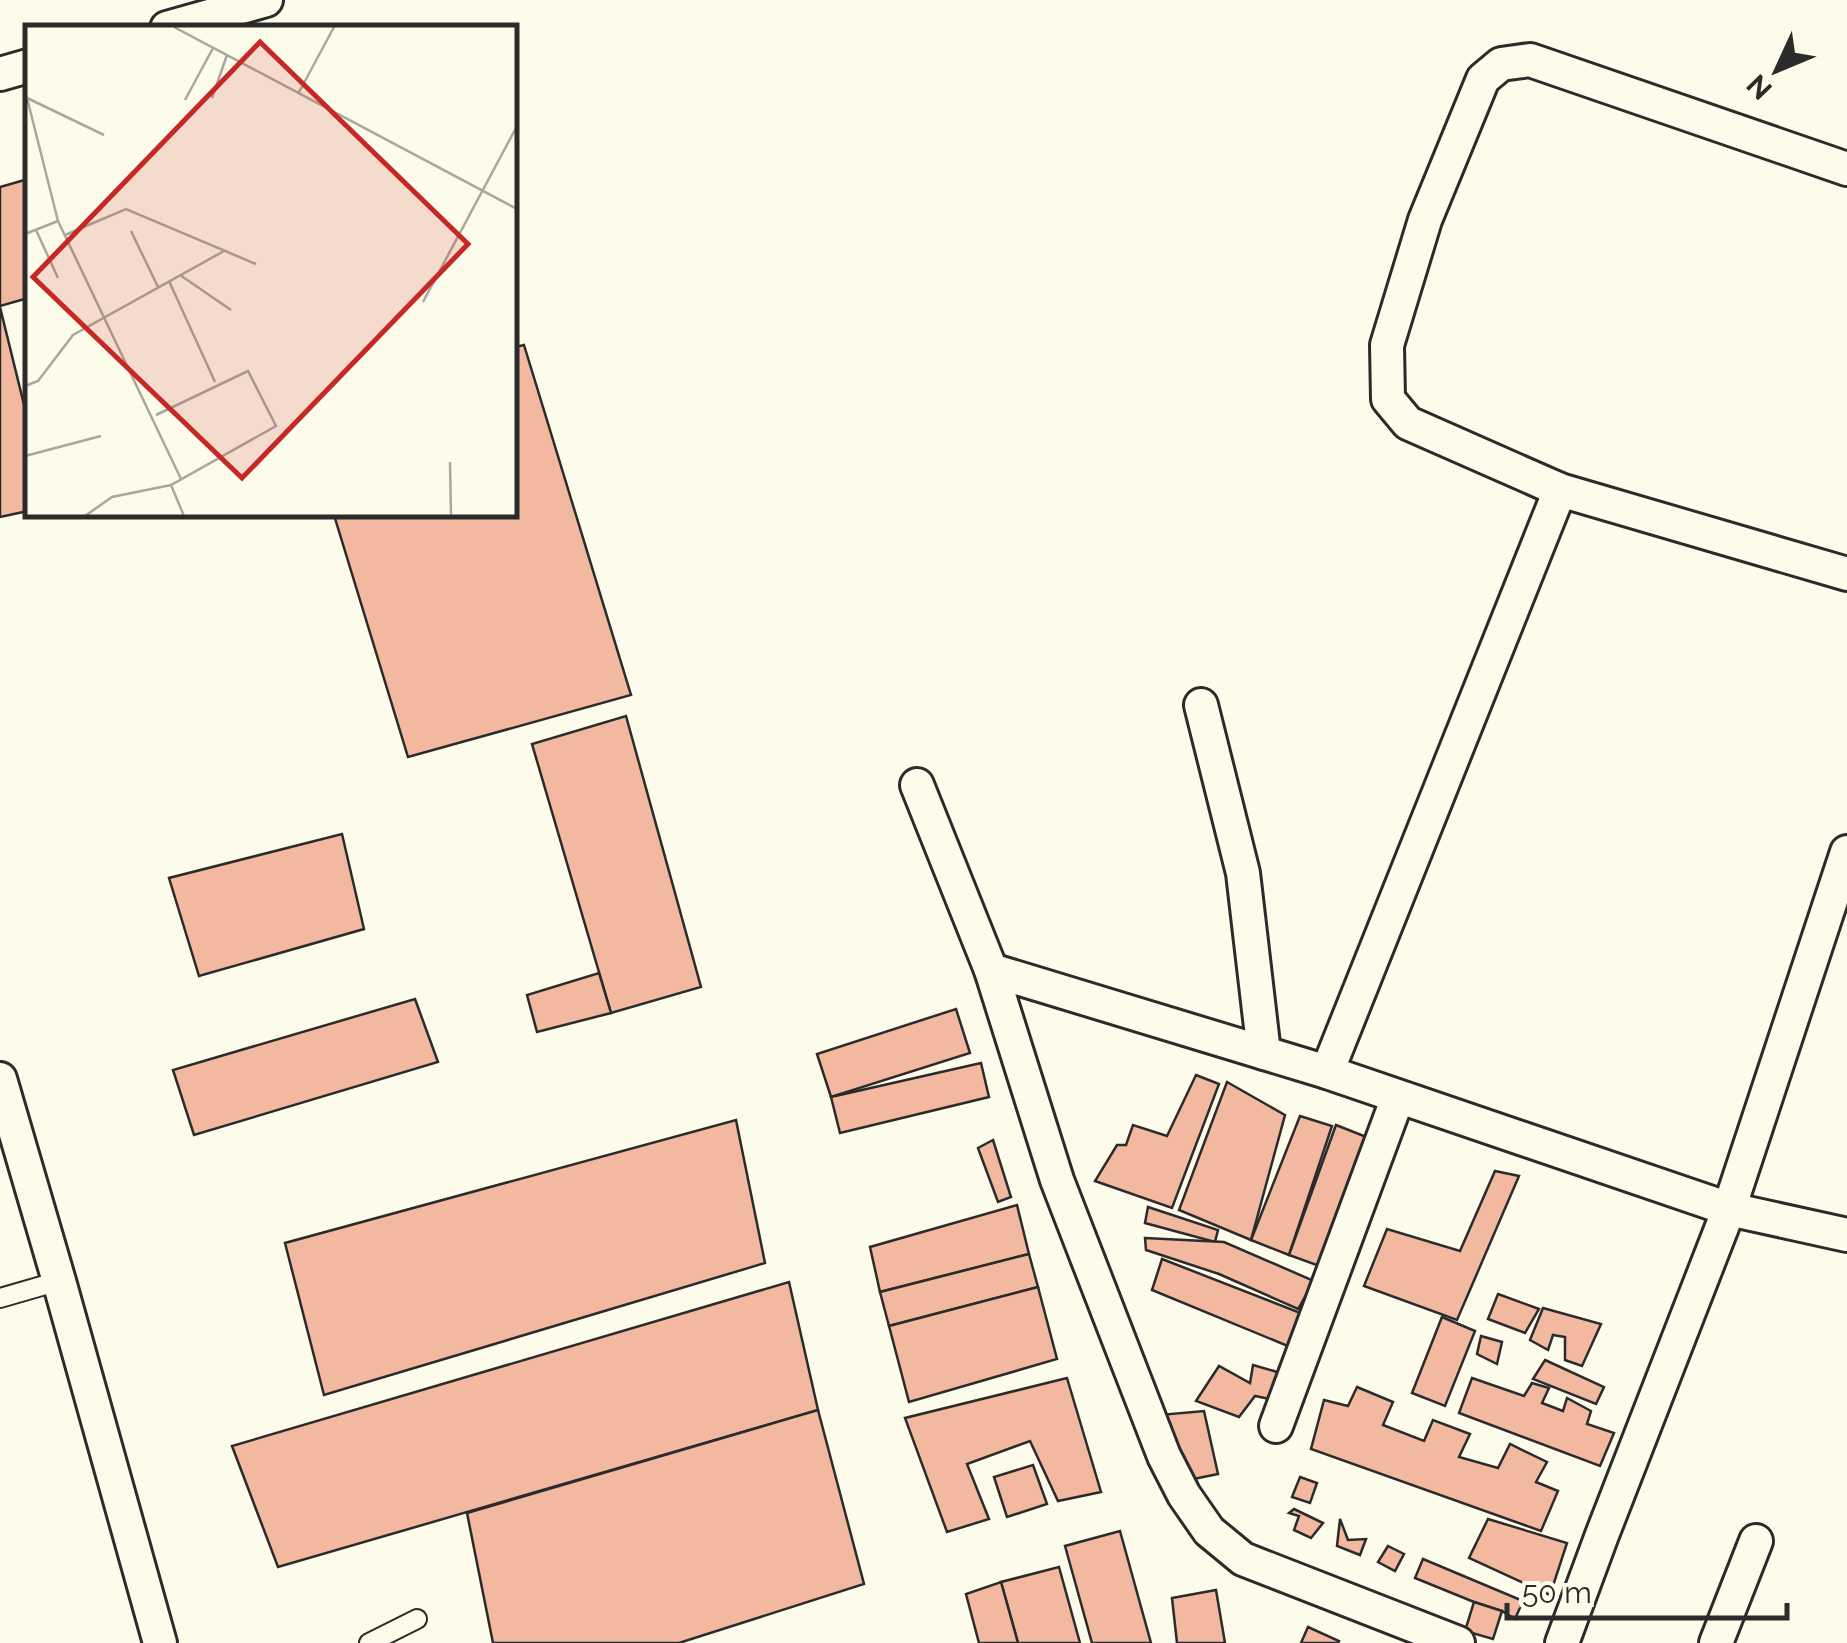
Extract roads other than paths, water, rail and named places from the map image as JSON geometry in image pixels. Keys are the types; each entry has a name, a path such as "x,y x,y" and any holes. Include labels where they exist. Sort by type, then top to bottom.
{"street":[{"path":"178,25 266,0"},
{"path":"1847,169 1530,60 1501,64 1483,80 1425,220 1387,345 1388,398 1408,423 1560,490 1847,574"},
{"path":"0,74 25,67"},
{"path":"1327,1072 1560,490"},
{"path":"1201,705 1242,874 1264,1053"},
{"path":"917,785 991,970 1057,1180 1164,1456 1184,1495 1209,1531 1243,1559 1458,1643"},
{"path":"1562,1643 1729,1209 1847,852"},
{"path":"991,970 1327,1072 1729,1209 1847,1235"},
{"path":"0,1079 160,1643"},
{"path":"1276,1426 1398,1097"},
{"path":"1716,1643 1756,1540"}],"lane":[{"path":"0,1298 59,1281"},
{"path":"369,1643 417,1619"}]}
